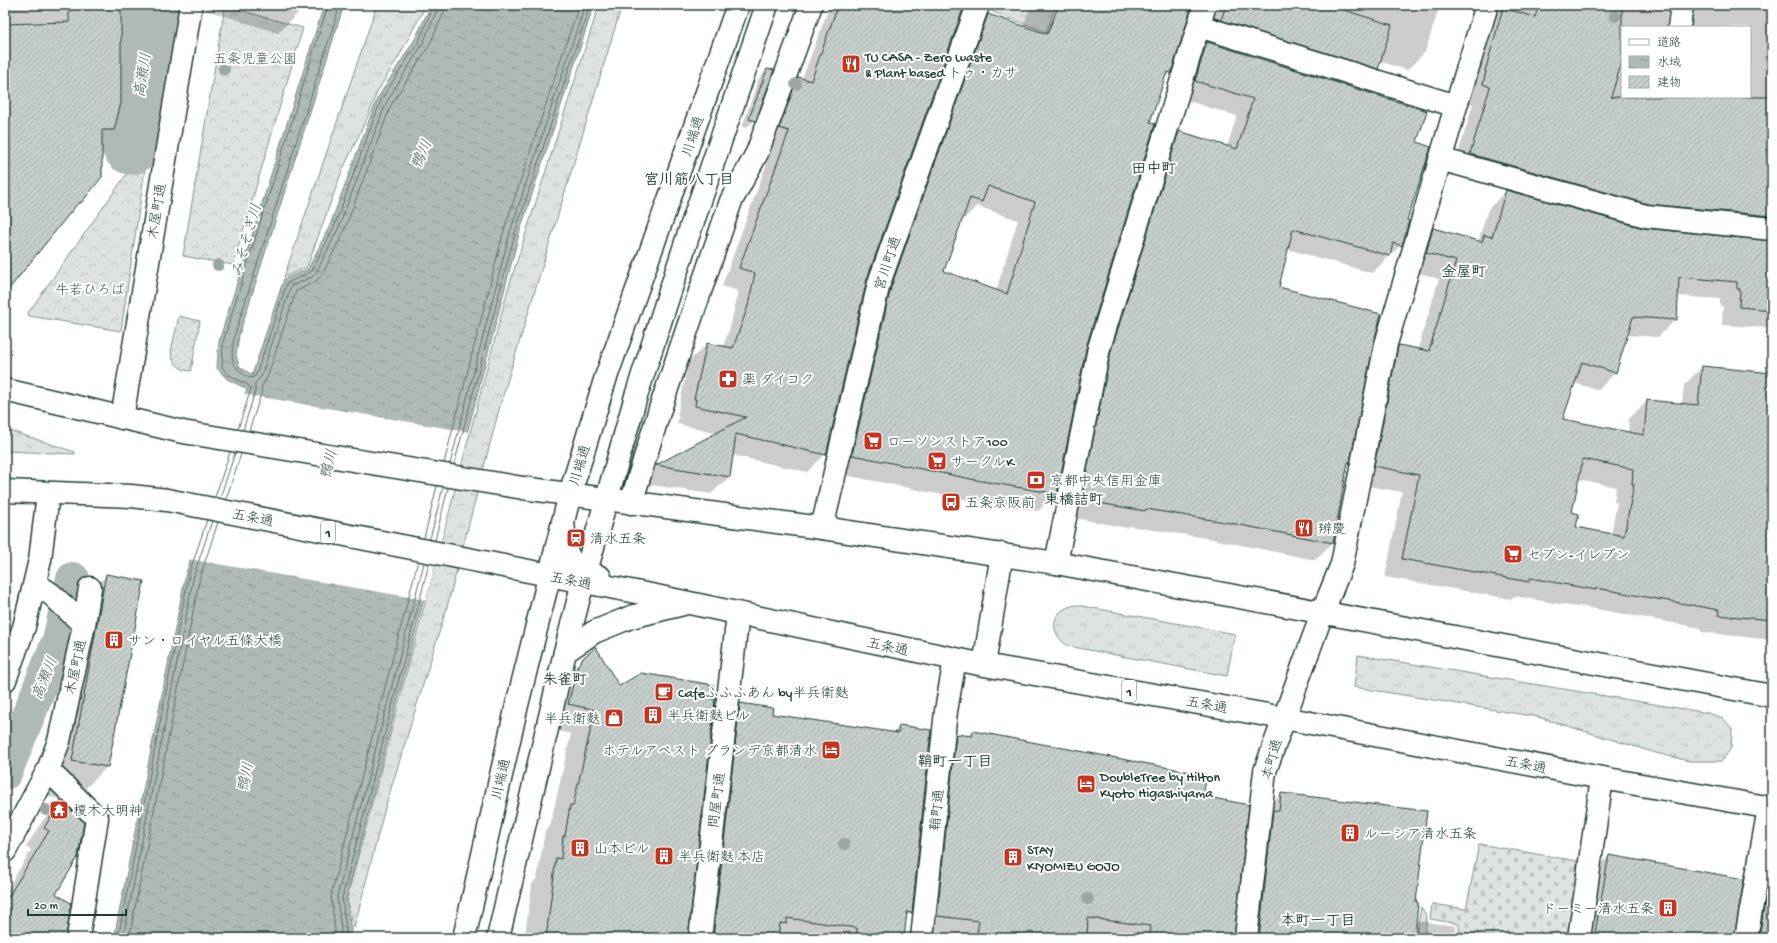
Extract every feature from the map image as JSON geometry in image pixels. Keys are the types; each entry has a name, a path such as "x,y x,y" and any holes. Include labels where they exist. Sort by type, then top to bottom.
{"main road":[{"name":"木屋町通","path":"122,418 191,5"},
{"name":"川端通","path":"464,938 517,705 570,494 606,380 738,5"},
{"name":"川端通","path":"498,938 565,652 606,499 636,396 766,5"},
{"path":"631,503 660,409 730,201 757,153 811,5"},
{"name":"宮川町通","path":"822,528 879,283 978,5"},
{"path":"1056,562 1099,348 1205,5"},
{"name":"本町通","path":"1246,938 1265,771 1323,611 1342,564 1386,344 1440,158 1487,5"},
{"path":"1679,26 1682,5"},
{"path":"1199,26 1456,106"},
{"path":"1440,158 1646,216 1772,229"},
{"path":"5,390 183,432 509,486 822,528 1056,562 1772,696"},
{"name":"五条通","path":"5,491 48,494 131,496 167,500 550,576 584,577 686,603 984,666 1284,718 1770,808"},
{"path":"5,680 24,627 43,589 40,560 48,494"},
{"name":"1","path":"563,522 566,551 574,567 584,577"},
{"path":"984,666 1002,554"},
{"path":"81,622 90,588"},
{"name":"木屋町通","path":"8,839 48,770 59,741 81,622 43,589"},
{"name":"1","path":"565,652 594,632 631,617 686,603"},
{"name":"問屋町通","path":"700,938 738,614"},
{"name":"鞘町通","path":"922,938 946,711 955,660"},
{"path":"48,770 97,818 78,938"},
{"path":"1579,938 1602,778"},
{"path":"1746,938 1770,808"}],"green space":[{"path":"377,5 426,5 398,58 377,92 368,116 342,171 307,267 284,277"},
{"path":"599,5 622,5 501,402 447,607 385,808 354,928 347,898 508,289"},
{"path":"990,5 1056,5 1046,32 988,10"},
{"name":"五条児童公園","path":"225,6 303,28 233,265 183,256"},
{"name":"牛若ひろば","path":"136,161 146,162 121,331 29,316 28,313"},
{"path":"179,316 200,321 191,371 183,369 177,365 173,359 171,351"},
{"path":"5,429 75,452 75,454 5,451"},
{"path":"1077,605 1235,634 1227,676 1068,646 1057,634 1055,621 1057,616 1062,611 1068,607"},
{"path":"1358,655 1708,713 1723,718 1732,729 1731,748 1722,761 1689,761 1656,753 1538,717 1354,687"},
{"path":"1479,844 1577,861 1569,938 1505,938 1459,932 1459,924 1430,919 1432,904 1466,909"},
{"path":"1421,907 1427,917 1424,938 1393,938 1394,930 1417,931"}],"water":[{"name":"鴨川","path":"324,5 344,5 239,335 236,355 239,366 252,375 284,279 308,269 330,225 377,99 415,39 431,5 594,5 519,234 346,898 351,930 349,938 114,938 186,573 247,389 227,379 217,368 219,341"}],"pier":[{"path":"243,394 469,432 426,600 188,559"}],"building":[{"path":"69,5 121,5 121,103 114,130 102,130 102,177 81,203 78,203 5,294 5,24 69,22"},
{"path":"838,5 964,6 867,279 826,455 736,434 730,477 656,465 746,417 695,406 696,399 694,399 707,343 733,348 748,306 755,273 739,268 789,131 779,128 798,77 811,81"},
{"path":"1059,5 1178,5 1191,9 1171,73 1167,72 1150,122 1155,124 1087,344 1057,494 981,481 852,455 891,287 988,14 1047,34","holes":["988,186 1035,202 1007,294 944,271 970,198 982,202"]},
{"path":"1226,5 1346,5 1344,10 1392,25 1378,69 1214,18 1221,20"},
{"path":"1539,5 1622,5 1621,64 1611,97 1772,97 1772,216 1648,204 1470,154 1490,87 1483,84 1485,71 1503,8 1535,17"},
{"path":"1207,42 1427,111 1417,142 1431,147 1407,220 1409,221 1402,246 1393,243 1390,256 1293,229 1279,287 1381,314 1350,462 1348,462 1333,543 1230,523 1081,500 1111,351 1179,131 1237,149 1253,99 1195,81"},
{"path":"767,69 774,70 756,121 749,119"},
{"path":"1506,190 1643,228 1772,241 1772,310 1739,307 1740,289 1737,289 1737,282 1679,277 1677,320 1633,317 1616,373 1582,362 1563,419 1644,435 1647,400 1698,405 1702,366 1772,373 1772,420 1767,471 1772,472 1772,620 1718,615 1719,610 1596,588 1596,590 1530,578 1529,582 1402,559 1419,475 1374,466 1398,347 1399,345 1429,351 1456,261 1426,253 1433,228 1482,242 1484,235 1492,237","holes":["1583,459 1633,469 1632,484 1634,484 1624,536 1576,527 1579,514 1572,512"]},
{"name":"サン・ロイヤル五條大橋","path":"106,574 144,581 108,767 72,761"},
{"path":"596,647 619,686 641,673 714,685 712,699 715,700 688,938 546,938 556,858 561,859 563,836 565,836 570,805 573,806 595,710 568,704 578,665 583,658"},
{"path":"740,703 773,708 772,714 898,733 899,725 931,730 912,913 907,912 904,938 856,938 857,928 787,918 787,924 780,923 778,938 713,938"},
{"path":"973,731 1207,775 1203,796 1249,805 1234,938 1149,938 1151,926 1088,918 1087,938 976,938 979,921 937,916 956,734 972,736"},
{"name":"ルーシア清水五条","path":"1281,793 1427,811 1416,902 1418,902 1415,938 1259,938 1273,810 1279,811"},
{"path":"61,800 84,822 78,857 56,894 71,903 66,938 5,938 5,902 49,831 44,828"},
{"name":"ドーミー清水五条","path":"1609,855 1744,879 1734,938 1594,938"},
{"path":"1768,884 1772,884 1772,938 1759,938"}],"waterway":[{"name":"高瀬川","path":"131,145 153,5"},
{"name":"高瀬川","path":"5,773 59,640 73,579"}],"place":[{"name":"TU CASA - Zero waste & Plant based トゥ・カサ","path":"851,64"},
{"name":"薬 ダイコク","path":"728,379"},
{"name":"ローソンストア100","path":"873,441"},
{"name":"サークルK","path":"937,461"},
{"name":"京都中央信用金庫","path":"1036,480"},
{"name":"五条京阪前","path":"951,502"},
{"name":"辨慶","path":"1304,528"},
{"name":"清水五条","path":"576,538"},
{"name":"セブン-イレブン","path":"1513,554"},
{"name":"サン・ロイヤル五條大橋","path":"114,640"},
{"name":"Cafeふふふあん by半兵衛麩","path":"664,692"},
{"name":"半兵衛麩ビル","path":"653,715"},
{"name":"半兵衛麩","path":"614,718"},
{"name":"ホテルアベスト グランデ京都清水","path":"831,750"},
{"name":"DoubleTree by Hilton Kyoto Higashiyama","path":"1086,784"},
{"name":"榎木大明神","path":"59,810"},
{"name":"ルーシア清水五条","path":"1350,833"},
{"name":"山本ビル","path":"580,848"},
{"name":"半兵衛麩 本店","path":"664,856"},
{"name":"STAY KIYOMIZU GOJO","path":"1013,857"},
{"name":"ドーミー清水五条","path":"1668,908"}],"district":[{"name":"田中町","path":"1154,168"},
{"name":"宮川筋八丁目","path":"689,179"},
{"name":"金屋町","path":"1464,271"},
{"name":"東橋詰町","path":"1074,499"},
{"name":"朱雀町","path":"565,679"},
{"name":"鞘町一丁目","path":"955,761"},
{"name":"本町一丁目","path":"1318,920"}],"water label":[{"name":"みそそぎ川","path":"246,240"}]}
